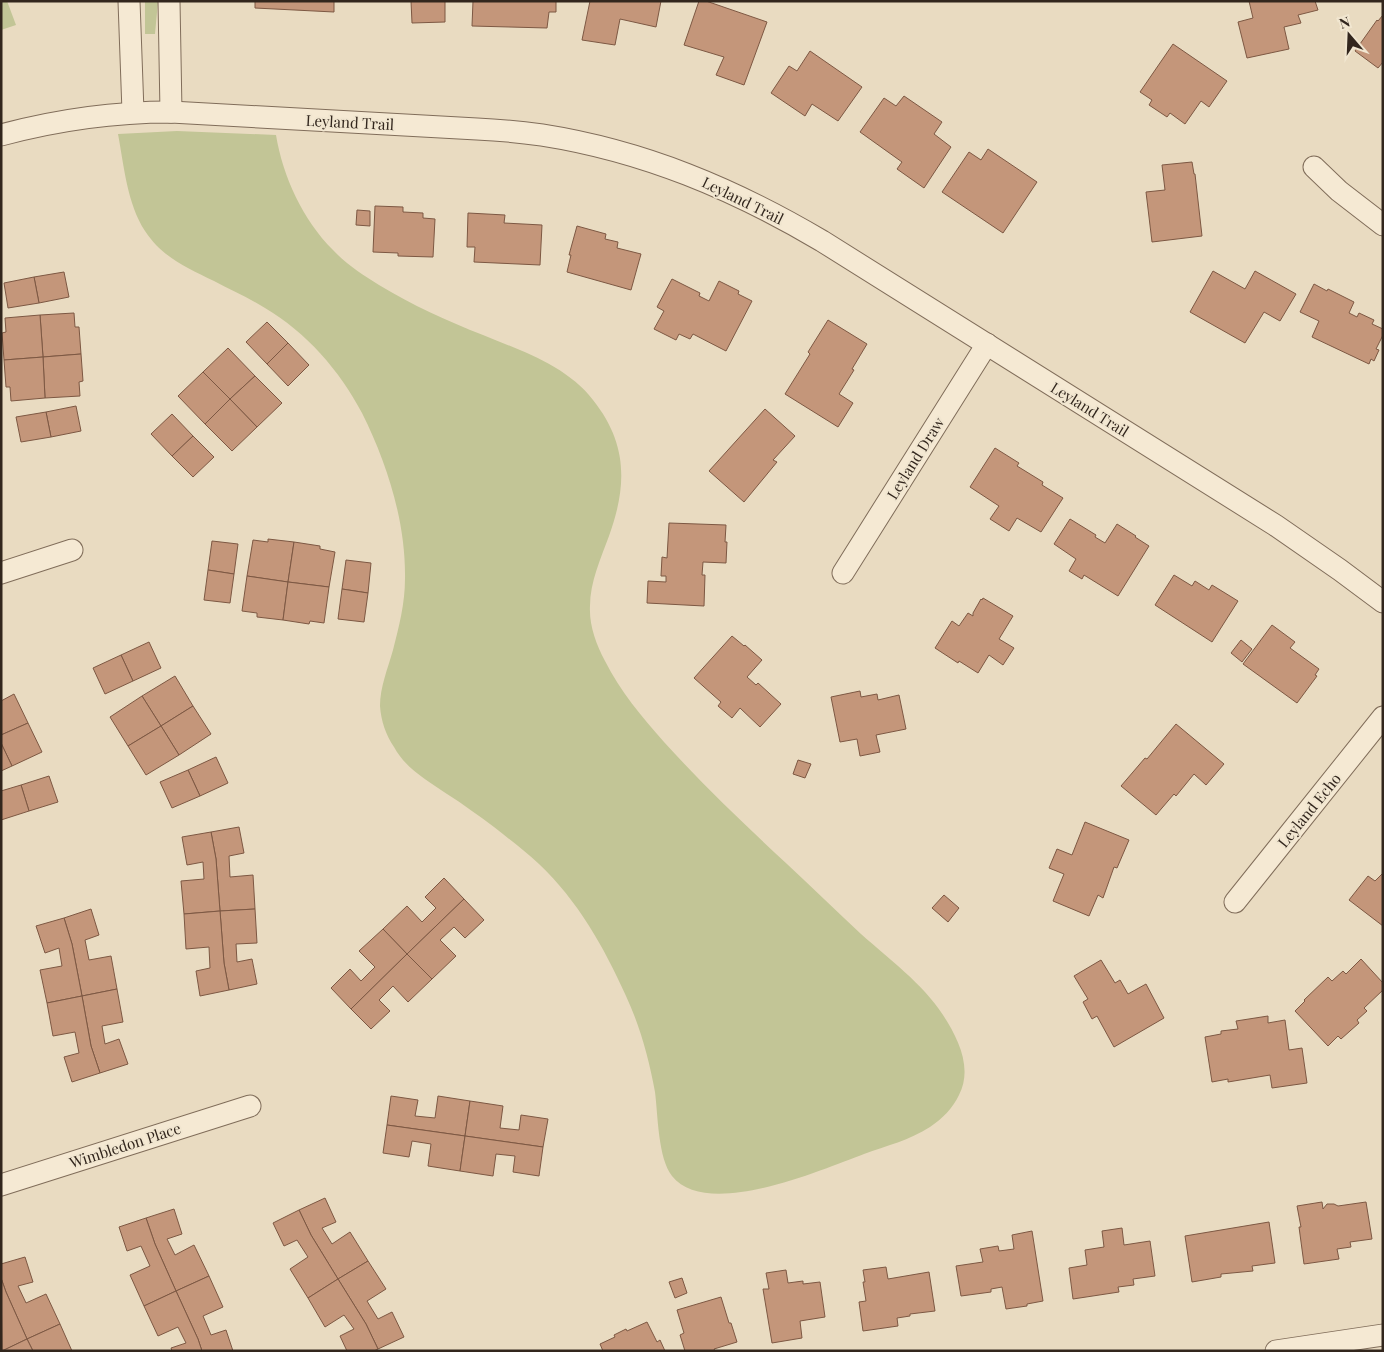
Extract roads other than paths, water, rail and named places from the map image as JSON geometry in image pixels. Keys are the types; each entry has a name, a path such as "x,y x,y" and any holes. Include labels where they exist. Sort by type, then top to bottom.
{"street":[{"path":"129,1 133,112"},
{"path":"169,1 171,112"},
{"name":"Leyland Trail","path":"1,135 33,126 67,120 133,112 171,112 499,130 566,139 652,161 703,180 766,209 822,241 1275,525 1383,602"},
{"path":"1314,167 1339,191 1383,225"},
{"name":"Leyland Draw","path":"843,573 987,344"},
{"path":"1,573 72,550"},
{"name":"Leyland Echo","path":"1234,902 1383,717"},
{"name":"Wimbledon Place","path":"1,1185 250,1106"},
{"path":"1276,1351 1383,1335"}]}
